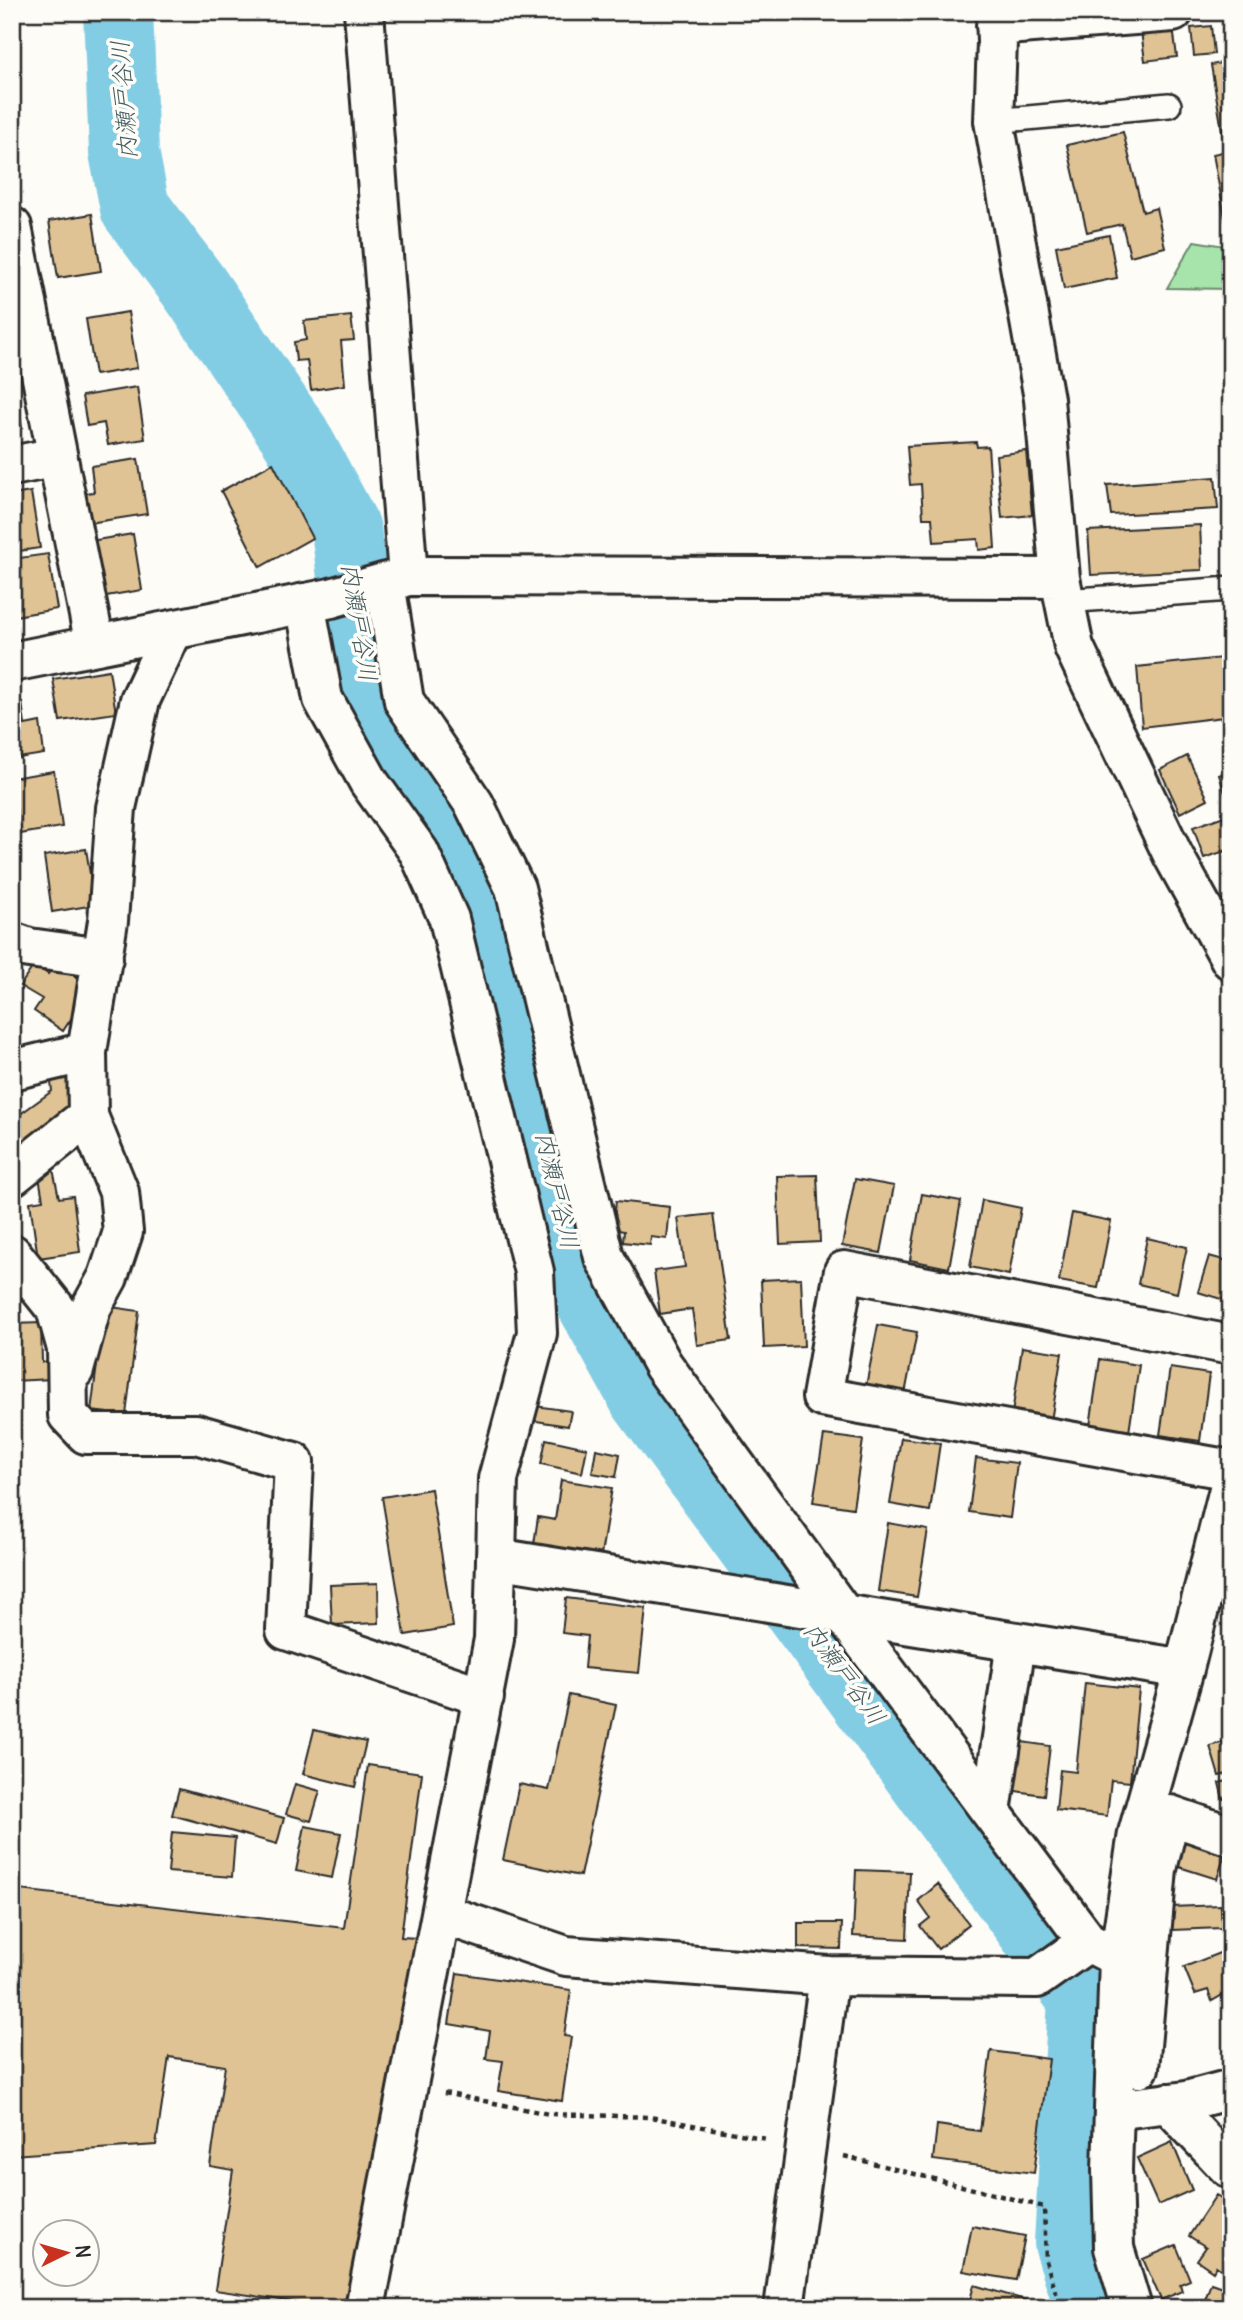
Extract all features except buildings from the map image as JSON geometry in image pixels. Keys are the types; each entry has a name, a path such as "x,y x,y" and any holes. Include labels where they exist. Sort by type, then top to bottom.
{"street":[{"path":"364,12 404,701 474,804 515,888 604,1258 663,1365 991,1812 1103,1950 1139,2107 1229,2168"},
{"path":"1173,12 996,19 994,121 1044,399 1062,590 1074,647 1173,855 1231,960"},
{"path":"14,246 95,645"},
{"path":"12,466 57,457"},
{"path":"12,662 318,601 396,580 1062,590"},
{"path":"318,601 323,699 369,782 419,852 449,919 534,1272 537,1333 498,1479 494,1639 365,2308"},
{"path":"68,1392 91,1308 108,1277 123,1232 119,1192 89,1116 87,1052 108,921 116,808 140,700 173,629"},
{"path":"12,942 29,948 103,958"},
{"path":"12,1070 87,1052"},
{"path":"12,1176 89,1116"},
{"path":"12,1254 56,1309 66,1349 68,1415 86,1434 196,1434 294,1462 286,1630 484,1697"},
{"path":"1103,1950 1184,1669 1230,1485 822,1397 844,1271 1231,1345"},
{"path":"496,1558 1184,1669"},
{"path":"991,1812 1016,1643"},
{"path":"1132,2308 1114,2248 1112,2170 1139,2107 1157,1870 1182,1769 1182,1719 1173,1707"},
{"path":"1170,1815 1231,1836"},
{"path":"442,1914 566,1955 829,1976 1037,1978 1103,1950"},
{"path":"784,2308 829,1976"},
{"path":"1139,2107 1186,2101 1231,2089"}],"lane":[{"path":"994,121 1169,105"},
{"path":"1062,590 1231,589"}],"green space":[{"path":"1194,241 1231,247 1231,289 1167,288"}],"waterway":[{"name":"内瀬戸谷川","path":"118,12 124,152 135,208 194,287 296,437 346,530 365,676 391,748 468,863 509,980 579,1280 643,1396 1083,1999 1069,2243 1087,2299 1093,2308"}]}
